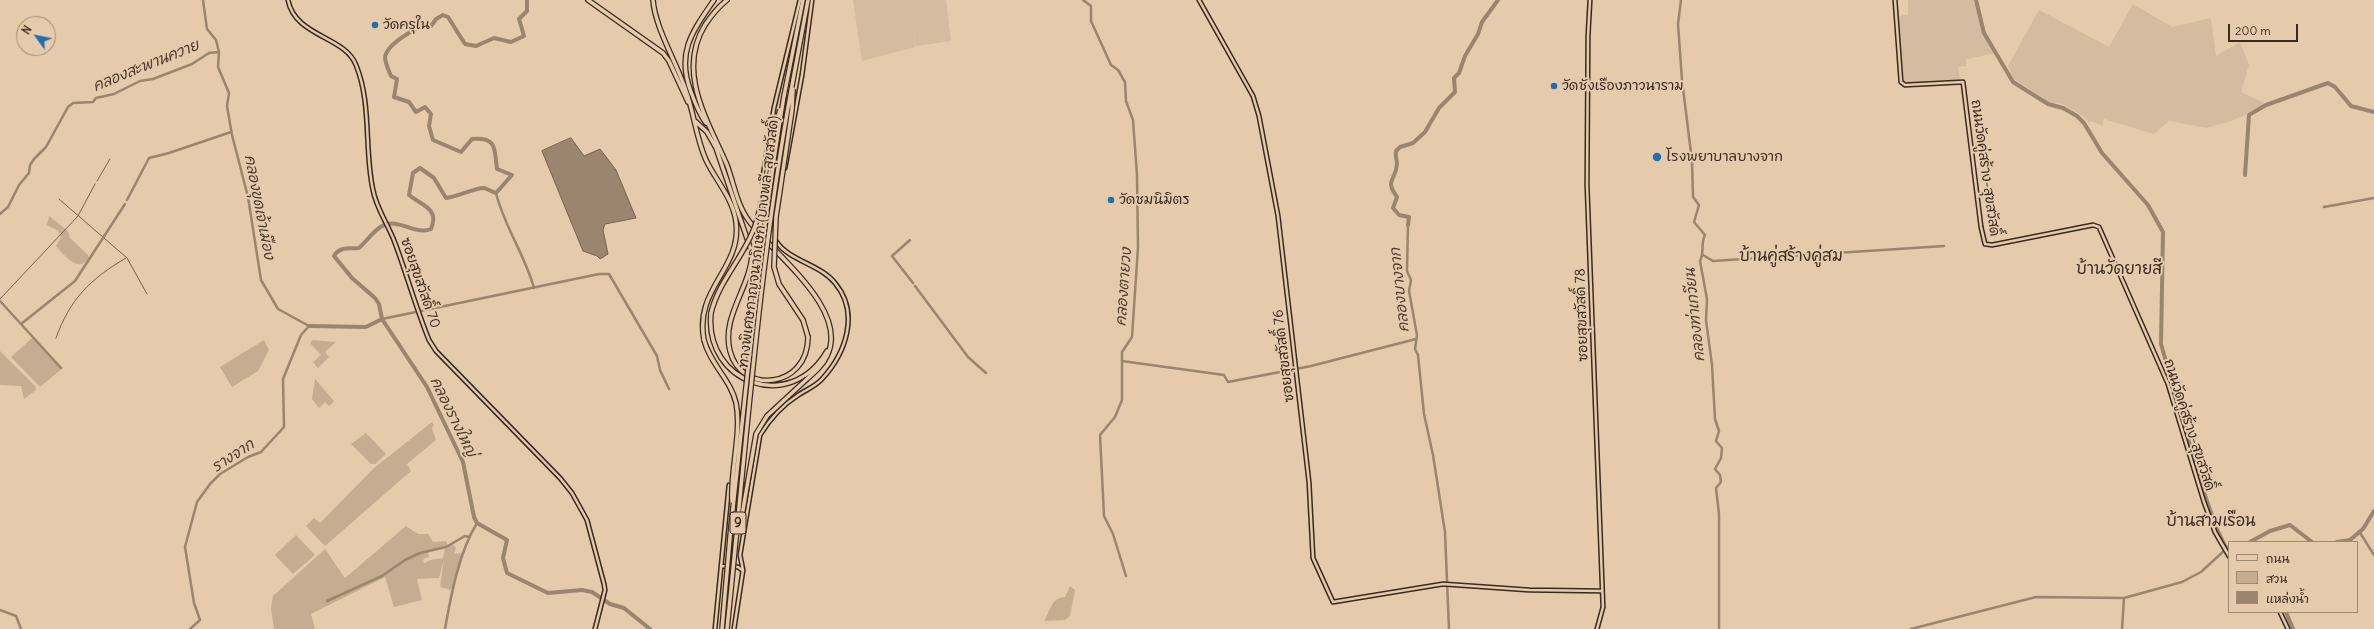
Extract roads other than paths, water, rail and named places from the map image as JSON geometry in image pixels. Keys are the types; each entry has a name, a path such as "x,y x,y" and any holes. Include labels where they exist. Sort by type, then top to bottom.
{"highway":[{"path":"588,0 663,53 669,61 689,102"},
{"path":"653,0 656,17 689,102 702,150 714,176 728,195 736,220 737,236 734,250 706,300 702,317 704,340 708,353 732,389 736,402 737,417 732,493 733,508"},
{"path":"710,128 700,113 687,80 684,64 686,50 694,30 714,0"},
{"path":"727,0 715,11 699,36 693,56 692,68 695,86 710,128 729,172 742,210 759,233 804,280 819,302 829,325 830,346 822,364 768,416 756,434 735,556"},
{"name":"ทางพิเศษกาญจนาภิเษก (บางพลี-สุขสวัสดิ์)","path":"733,508 772,169 802,0"},
{"name":"ทางพิเศษกาญจนาภิเษก (บางพลี-สุขสวัสดิ์)","path":"735,556 772,208 808,0"},
{"path":"695,121 707,132 716,148 750,247 750,270 732,315 729,329 728,343 732,359 743,372 751,377 768,380 785,377 796,370 803,362 808,346 808,337 803,320 779,284 774,267 773,256 780,181 793,104 793,80"},
{"path":"784,96 773,134 756,224 747,244 720,289 711,312 712,337 717,352 730,368 751,382 771,386 793,382 811,370 830,346"},
{"name":"9","path":"722,629 733,508"},
{"name":"9","path":"727,629 735,556"}],"street":[{"name":"ซอยสุขสวัสดิ์ 70","path":"288,0 295,14 308,29 346,51 354,61 364,106 372,188 390,229 429,340 436,351 572,493 587,520 604,584 602,602 595,629"},
{"path":"778,190 771,192 766,191 763,188 762,182 774,108 802,0"},
{"path":"734,629 743,570 740,557 757,446 767,423 788,402 822,379 844,344 849,320 842,293 834,282 823,272 783,249 776,241 774,225 778,190 782,182 802,75 812,0"},
{"name":"ซอยสุขสวัสดิ์ 76","path":"1199,0 1253,96 1259,116 1278,216 1309,482 1313,558 1333,602 1443,584 1602,592"},
{"name":"ซอยสุขสวัสดิ์ 78","path":"1590,0 1588,36 1588,185 1603,607 1597,629"},
{"name":"ถนนวัดคู่สร้าง-สุขสวัสดิ์","path":"1895,0 1901,82 1905,85 1963,82 1981,227 1985,244 1992,245 2093,225 2099,227 2168,384 2204,502 2224,550 2228,555"},
{"path":"715,629 729,486 752,485"},
{"path":"722,566 738,567 743,570"},
{"path":"2280,613 2288,629"}],"water":[{"path":"571,138 584,156 600,149 616,170 636,218 605,224 603,230 608,254 600,259 597,256 583,251 542,151"}],"waterway":[{"name":"รางจาก","path":"190,629 200,620 194,603 185,547 197,502 210,484 220,474 248,457 261,452 284,427 283,379 301,335 309,326 278,309 261,280 248,197 232,135 227,106 229,93 218,67 219,52 216,40 207,29 203,0"},
{"name":"คลองรางใหญ่","path":"527,0 527,11 519,19 524,36 511,42 494,38 476,46 465,44 448,17 443,15 436,19 431,26 426,23 402,37 391,47 385,57 391,76 397,79 394,97 409,102 416,112 425,107 431,114 429,126 433,140 461,152 472,139 480,139 491,142 495,150 497,169 512,175 496,193 486,188 481,188 446,198 434,178 420,168 413,173 409,195 428,208 431,212 433,216 431,229 425,231 401,225 388,224 382,226 359,248 342,249 334,256 352,278 375,298 379,304 382,319 427,387 463,462 474,517 477,523 507,540 503,558 507,573 548,593 582,590 592,592 610,604 624,608 650,629"},
{"name":"คลองตายวง","path":"1083,0 1091,6 1091,21 1111,65 1118,70 1125,82 1126,101 1133,120 1137,175 1138,247 1132,337 1122,352 1122,400 1115,417 1100,435 1104,516 1113,534 1126,576"},
{"name":"คลองบางจาก","path":"1408,225 1409,217 1399,215 1393,208 1397,197 1391,187 1397,164 1396,151 1400,147 1413,143 1425,132 1439,108 1455,92 1454,78 1459,73 1465,56 1478,34 1482,22 1498,0"},
{"name":"คลองท่าเกวียน","path":"1681,0 1678,24 1682,80 1692,161 1693,197 1699,205 1694,222 1705,235 1700,261 1707,299 1706,320 1712,365 1715,419 1719,431 1716,441 1722,448 1721,458 1715,469 1720,475 1721,482 1716,488 1719,514 1719,629"},
{"path":"1976,0 1984,33 2013,82 2048,104 2063,108 2077,116 2084,123 2102,153 2148,205 2163,232 2161,344 2201,484 2216,527 2228,549"},
{"name":"คลองสะพานควาย","path":"0,214 8,207 19,185 29,173 30,165 46,147 68,107 73,103 93,102 96,98 114,94 140,81 153,79 192,64 209,53 219,52"},
{"path":"2245,175 2249,115 2266,105 2328,83 2335,87 2351,106 2374,112"},
{"path":"127,200 149,158 169,153 231,132"},
{"path":"97,181 110,159"},
{"path":"0,299 78,216 95,184"},
{"path":"496,193 504,217 534,288"},
{"path":"2324,207 2374,198"},
{"path":"59,199 127,258 147,294"},
{"path":"21,324 75,281 125,204"},
{"name":"คลองบางจาก","path":"1408,225 1407,271 1411,280 1409,291 1417,335 1415,349 1418,355 1424,414 1433,455 1445,532 1449,629"},
{"path":"910,240 892,256 913,283"},
{"path":"1703,255 1713,261 1944,246"},
{"path":"56,338 68,312 83,291 102,274 126,258"},
{"path":"382,319 599,274 609,274 657,356 660,370 669,389"},
{"path":"915,286 968,357 986,373"},
{"path":"0,301 61,368"},
{"name":"คลองขุดเจ้าเมือง","path":"309,326 366,327 382,319"},
{"path":"1122,361 1224,375 1228,382 1311,366 1416,339"},
{"path":"2344,541 2350,540 2363,529 2374,511"},
{"path":"445,629 456,574 465,547 477,523"},
{"path":"2252,541 2270,531 2290,525 2311,541"},
{"path":"2359,531 2374,555"},
{"path":"327,601 382,576 405,560 420,553 446,547 465,536 469,537"},
{"path":"1911,629 2036,597 2124,598 2182,582 2201,572 2227,548"},
{"path":"2122,629 2124,598"},
{"name":"รางจาก","path":"0,610 16,616 21,629"},
{"path":"2286,613 2293,629"}],"place":[{"name":"วัดครุใน","path":"375,25"},
{"name":"วัดชังเรืองภาวนาราม","path":"1554,86"},
{"name":"โรงพยาบาลบางจาก","path":"1657,157"},
{"name":"วัดชมนิมิตร","path":"1111,200"}],"district":[{"name":"บ้านคู่สร้างคู่สม","path":"1791,256"},
{"name":"บ้านวัดยายสี","path":"2119,269"},
{"name":"บ้านสามเรือน","path":"2211,521"}]}
